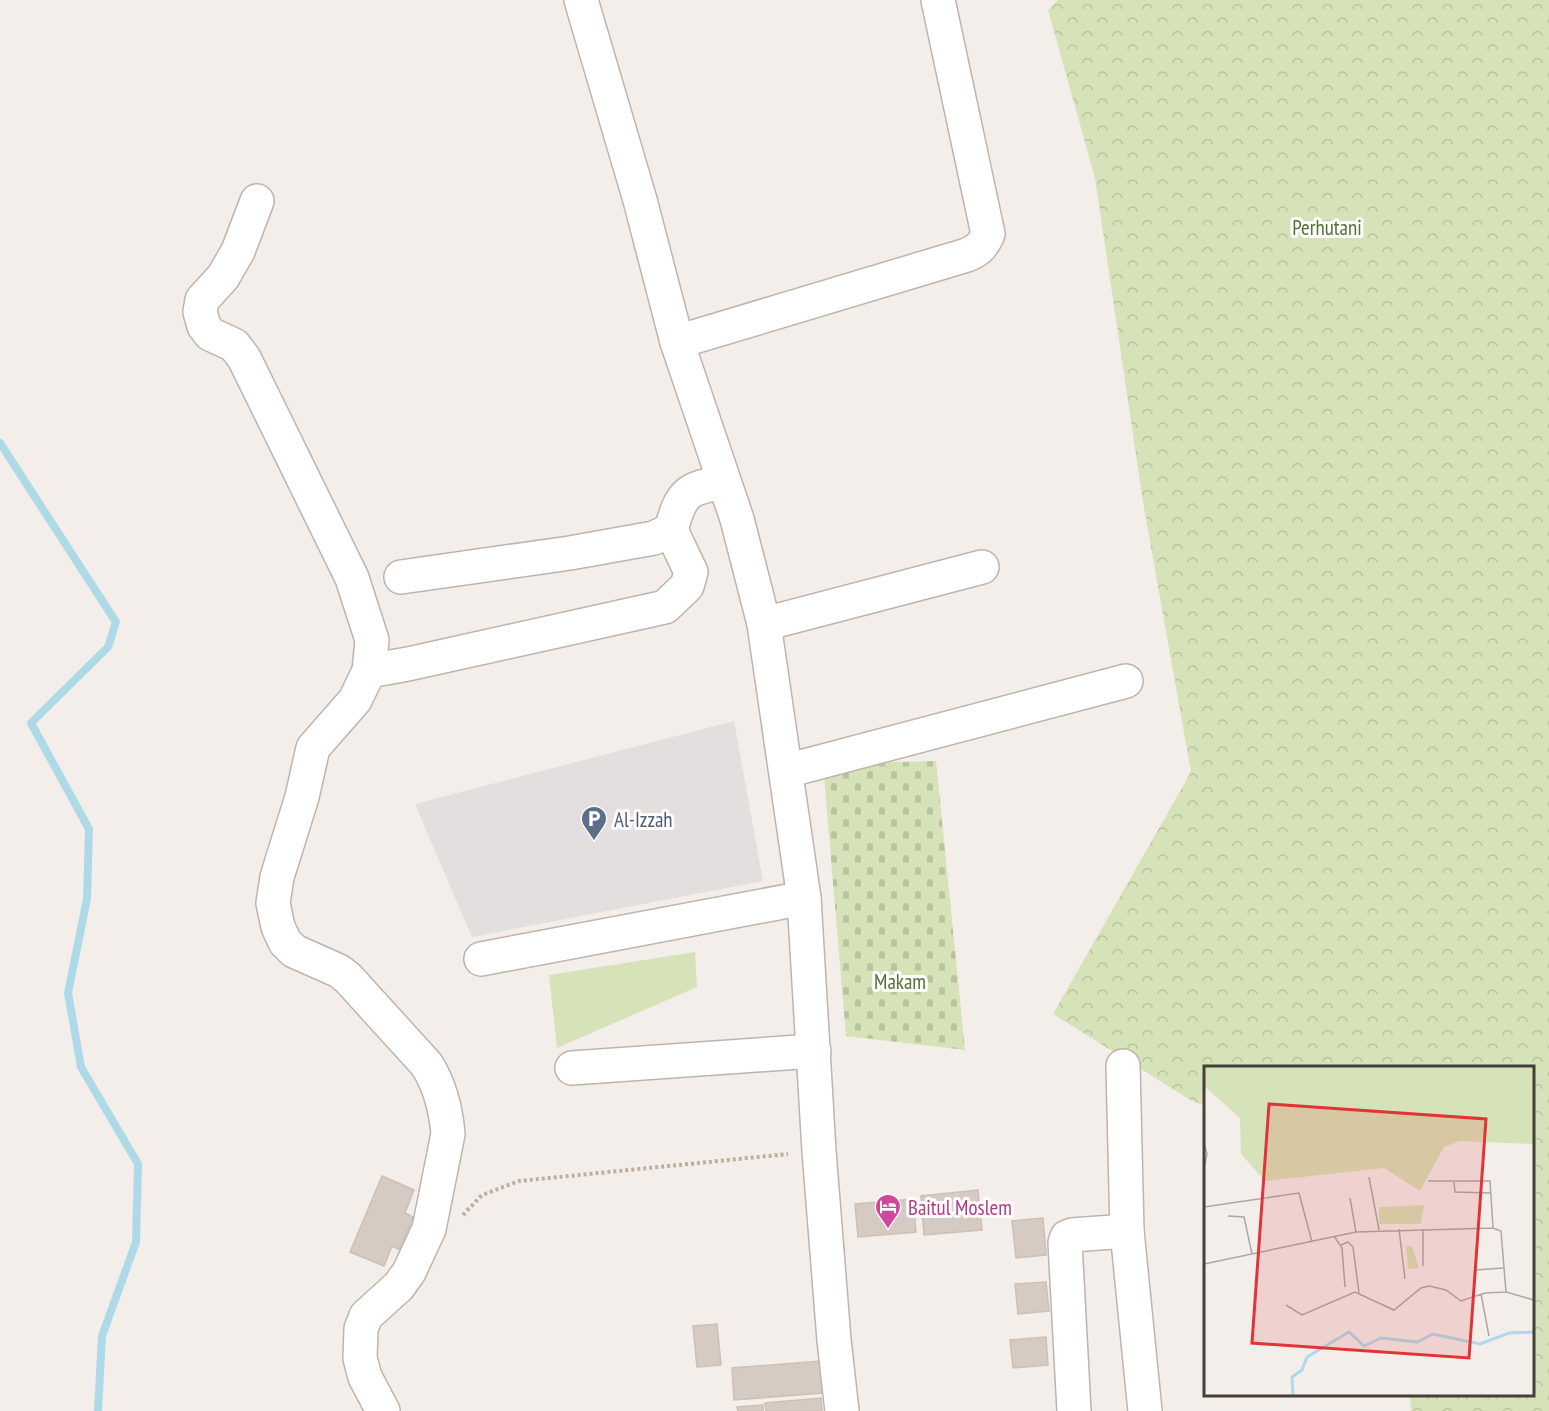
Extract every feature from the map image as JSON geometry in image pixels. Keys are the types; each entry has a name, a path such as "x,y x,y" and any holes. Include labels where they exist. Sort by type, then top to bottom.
{"street":[{"path":"581,0 640,200 677,342 737,519 764,624 771,685 804,898 819,1151 842,1411"},
{"path":"677,342 967,255 977,251 984,244 988,234 938,0"},
{"path":"257,201 238,251 223,277 202,300 200,312 204,326 210,334 234,345 244,358 352,578 372,640 369,671 355,700 313,748 302,798 277,877 273,903 278,927 285,942 294,951 339,971 348,978 428,1065 437,1081 447,1121 447,1134 429,1229 409,1272 399,1286 366,1316 361,1329 360,1358 365,1377 383,1411"},
{"path":"369,671 665,607 687,586 691,572 671,530 678,507 684,495 706,485 724,483"},
{"path":"401,577 612,546 654,538 671,530"},
{"path":"764,624 981,567"},
{"path":"786,771 1126,681"},
{"path":"481,959 804,898"},
{"path":"572,1068 814,1051"},
{"path":"1123,1066 1127,1231 1146,1411"},
{"path":"1074,1411 1065,1243 1072,1235 1127,1231"}],"path":[{"path":"458,1221 482,1195 519,1181 819,1151"}],"green space":[{"name":"Perhutani","path":"1058,0 1549,0 1549,1411 1411,1411 1410,1396 1534,1396 1534,1066 1204,1066 1204,1106 1192,1101 1053,1014 1191,772 1143,502 1095,178 1048,10"},
{"name":"Makam","path":"936,761 965,1050 846,1036 823,764"},
{"path":"695,952 697,987 557,1048 549,975"}],"shaded area":[{"name":"Al-Izzah","path":"734,721 763,881 472,937 415,804"}],"building":[{"path":"382,1176 414,1190 405,1213 413,1217 400,1250 392,1246 384,1266 350,1252"},
{"path":"978,1190 982,1230 924,1235 921,1196"},
{"path":"913,1199 916,1232 858,1237 855,1204"},
{"path":"1043,1218 1046,1255 1016,1258 1012,1221"},
{"path":"1046,1282 1049,1311 1018,1314 1015,1284"},
{"path":"717,1324 721,1365 697,1367 693,1326"},
{"path":"1046,1337 1048,1365 1013,1368 1010,1340"},
{"path":"821,1361 823,1393 734,1400 732,1368"},
{"path":"821,1398 822,1411 766,1411 765,1403"},
{"path":"763,1405 763,1411 738,1411 737,1407"}],"waterway":[{"path":"0,443 116,622 108,647 31,723 89,829 87,899 68,993 81,1067 138,1164 136,1242 102,1336 98,1411"}],"place":[{"name":"Al-Izzah","path":"594,842"},
{"name":"Baitul Moslem","path":"888,1230"}]}
